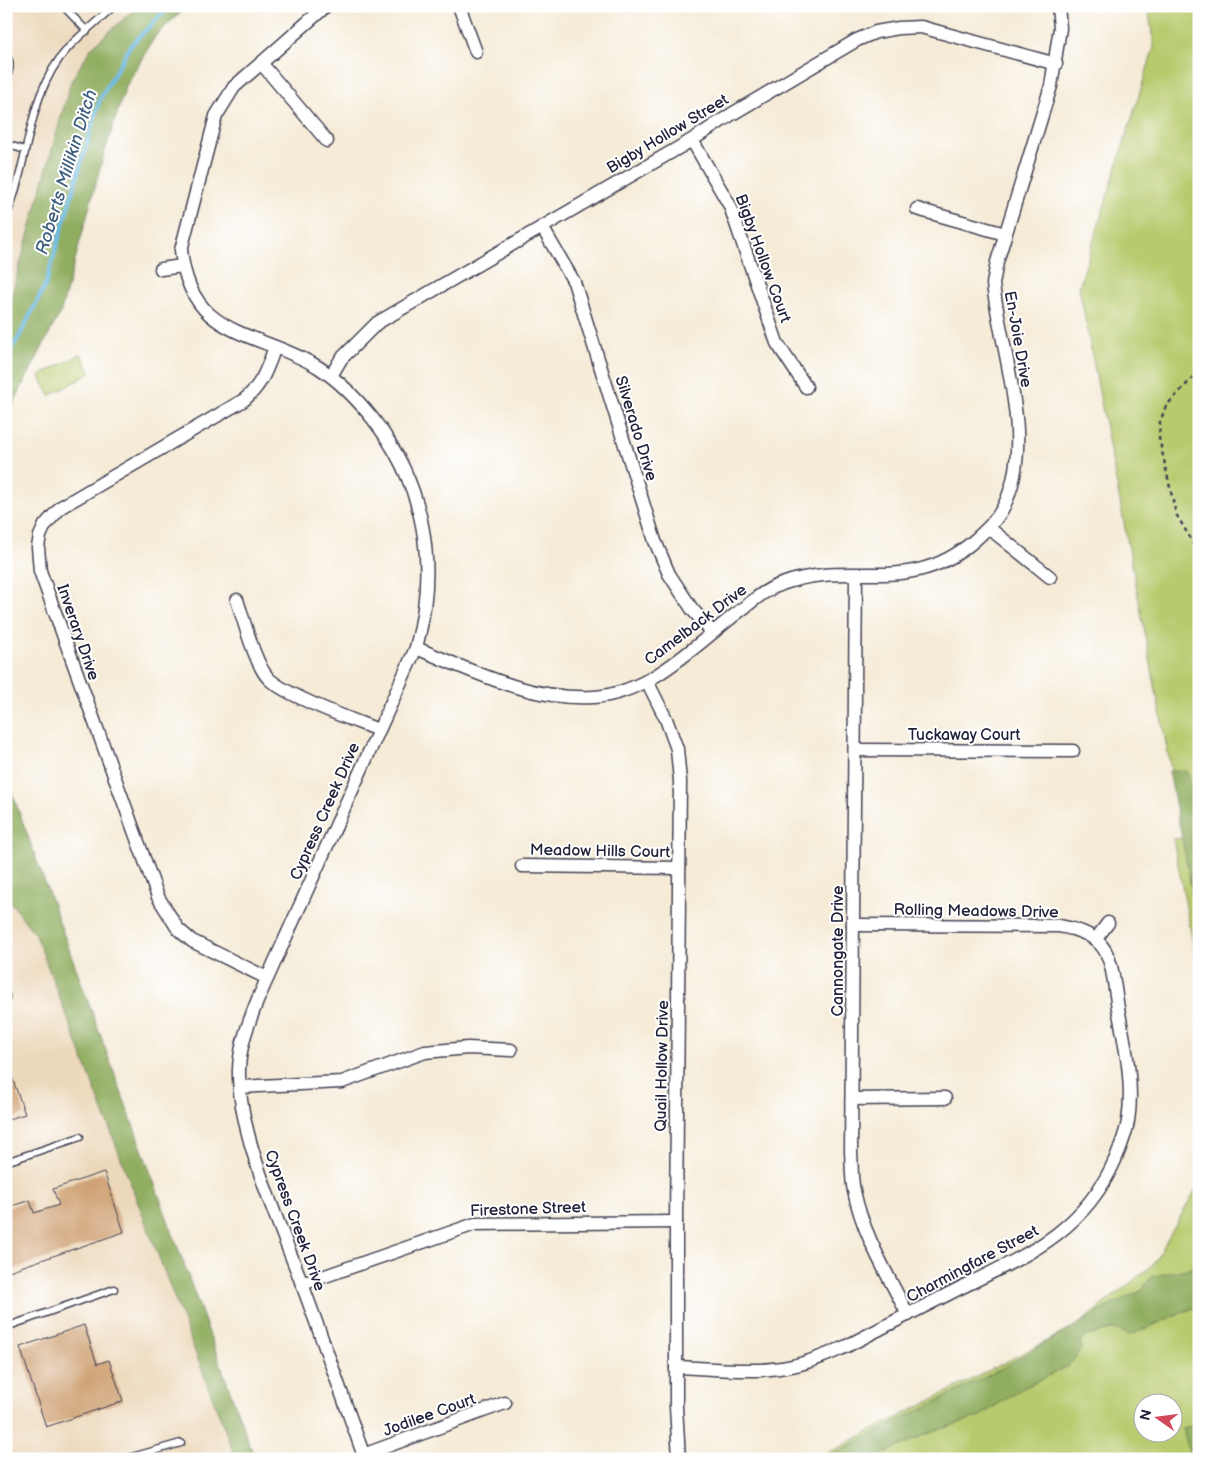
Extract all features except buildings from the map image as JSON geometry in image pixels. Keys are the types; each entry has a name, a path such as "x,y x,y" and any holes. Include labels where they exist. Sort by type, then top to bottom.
{"street":[{"path":"161,269 182,266 183,234 216,116 234,87 326,6"},
{"path":"459,6 476,52"},
{"name":"En-Joie Drive","path":"965,549 989,528 1004,507 1013,478 1018,449 1017,421 993,284 1005,234 1056,64 1060,28 1058,6"},
{"name":"Bigby Hollow Street","path":"331,376 340,359 377,323 692,140 819,62 876,32 921,27 1056,64"},
{"path":"261,63 327,141"},
{"name":"Bigby Hollow Court","path":"692,140 730,206 752,264 777,343 806,386"},
{"path":"917,208 1005,234"},
{"name":"Silverado Drive","path":"542,227 574,282 655,541 669,574 692,609 712,632"},
{"name":"Cypress Creek Drive","path":"182,266 199,303 209,315 243,336 299,357 331,376 357,399 398,454 421,511 426,562 426,588 423,622 416,648 267,978 248,1024 241,1049 240,1087 250,1138 364,1457"},
{"name":"Inverary Drive","path":"267,978 192,941 178,929 166,913 148,870 62,635 40,571 38,547 45,525 61,507 244,400 255,391 265,377 275,347"},
{"path":"989,528 1050,577"},
{"name":"Camelback Drive","path":"416,648 521,689 548,694 595,697 623,691 647,681 665,670 773,587 808,576 902,574 925,569 944,562 965,549"},
{"name":"Cannongate Drive","path":"856,575 851,1152 853,1189 873,1246 908,1314"},
{"path":"237,600 255,654 269,678 292,693 378,730"},
{"name":"Quail Hollow Drive","path":"647,681 666,719 677,749 680,781 676,1222 676,1367 679,1459"},
{"name":"Tuckaway Court","path":"855,750 1073,751"},
{"name":"Meadow Hills Court","path":"522,866 679,868"},
{"path":"1096,939 1108,923"},
{"name":"Rolling Meadows Drive","path":"853,925 1059,926 1079,929 1096,939"},
{"name":"Charmingfare Street","path":"676,1367 766,1369 792,1366 819,1358 1024,1256 1067,1228 1099,1192 1111,1170 1128,1122 1129,1068 1109,958 1104,947 1096,939"},
{"path":"240,1087 342,1082 425,1052 468,1048 511,1050"},
{"path":"852,1099 945,1098"},
{"name":"Firestone Street","path":"302,1284 445,1232 475,1224 676,1222"},
{"name":"Jodilee Court","path":"364,1457 505,1403"}],"lane":[{"path":"62,6 87,31"},
{"path":"6,217 37,106 50,74 68,48 114,6"},
{"path":"6,56 10,60 6,82"},
{"path":"6,144 25,150"},
{"path":"6,1162 80,1137"},
{"path":"6,1327 114,1289"},
{"path":"125,1459 181,1443"}],"path":[{"path":"1199,370 1166,406 1160,422 1159,438 1176,514 1192,541 1199,565"}],"shaded area":[{"path":"6,6 138,6 92,47 11,297 6,304"},
{"path":"6,901 12,904 36,936 236,1459 6,1459"}],"green space":[{"path":"138,6 188,6 156,35 126,86 104,154 61,311 6,418 6,304 11,297 71,81 92,47"},
{"path":"1148,6 1199,6 1199,974 1173,839 1184,838 1079,287 1154,47"},
{"path":"81,354 91,373 50,396 39,376"},
{"path":"1169,771 1187,771 1199,808 1199,927"},
{"path":"6,776 255,1459 236,1459 36,936 12,904 6,901 6,850 12,845 12,837 6,824"},
{"path":"1199,1184 1199,1459 816,1459 1076,1326 1153,1265"},
{"path":"1199,1266 1198,1306 1130,1335 1115,1329 1086,1336 1080,1341 1082,1349 1068,1366 1018,1391 980,1416 927,1434 872,1459 823,1459 997,1371 1113,1304 1141,1291 1151,1277"},
{"path":"1199,1423 1199,1459 1191,1459 1183,1429"}],"waterway":[{"name":"Roberts Millikin Ditch","path":"6,357 19,337 45,286 100,99 130,46 170,6"}]}
